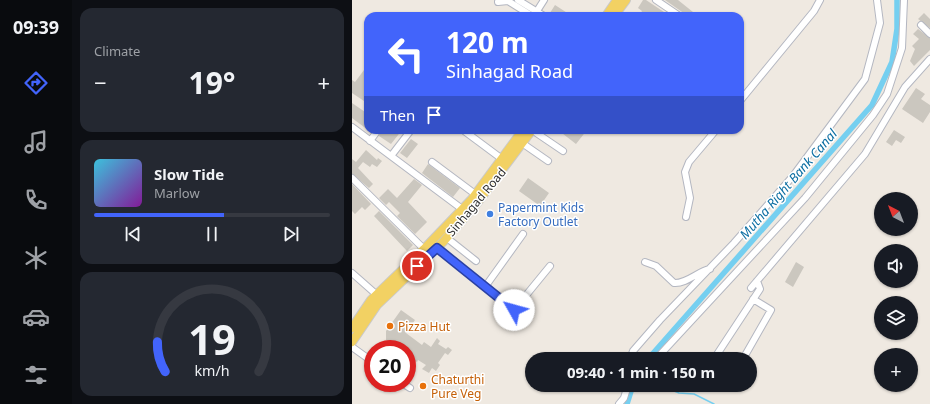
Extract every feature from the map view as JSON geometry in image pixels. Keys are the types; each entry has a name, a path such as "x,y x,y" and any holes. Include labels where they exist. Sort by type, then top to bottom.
{"main road":[{"path":"617,12 626,0"},
{"path":"608,12 615,1"},
{"name":"Sinhagad Road","path":"352,328 475,194 493,177 502,159 520,134"},
{"name":"Sinhagad Road","path":"352,342 367,311 377,295 437,248 447,238 493,177 529,134"}],"street":[{"path":"518,0 533,12"},
{"path":"536,12 544,0"},
{"path":"656,0 674,12"},
{"path":"744,96 809,17 820,0"},
{"path":"633,352 660,320 710,269 793,176 865,79 880,23 877,0"},
{"path":"662,352 805,198 873,115 887,94 902,48 904,0"},
{"path":"498,2 508,1 531,12"},
{"path":"921,25 930,34"},
{"path":"751,288 865,154 905,87 930,59"},
{"path":"352,127 462,209"},
{"path":"370,140 375,134"},
{"path":"391,156 408,134"},
{"path":"468,134 502,159"},
{"path":"538,134 563,151"},
{"path":"686,217 690,198 685,172 689,162 713,134"},
{"path":"522,143 548,161"},
{"path":"432,162 475,194"},
{"path":"352,178 424,249"},
{"path":"485,287 523,234"},
{"path":"447,238 476,261"},
{"path":"437,248 514,310 550,266"},
{"path":"645,262 653,264 672,281 678,283 710,269"},
{"path":"352,273 377,295"},
{"path":"719,352 760,289 757,281"},
{"path":"752,301 765,311"},
{"path":"747,352 771,310 752,301"},
{"path":"352,347 364,356"},
{"path":"619,404 624,398 626,392"}],"building":[{"path":"643,0 646,0 664,12 641,12 638,8"},
{"path":"665,0 678,0 693,12 682,12"},
{"path":"555,5 566,12 551,12"},
{"path":"924,13 930,19 930,28 918,19"},
{"path":"918,29 930,38 930,50 914,66 910,61 915,49 912,46 919,39 913,34"},
{"path":"364,70 364,101 352,93 352,80 355,82"},
{"path":"916,88 925,94 921,99 930,105 930,112 923,123 902,109"},
{"path":"352,103 364,111 364,127 352,118"},
{"path":"894,130 905,137 901,143 896,140 892,146 886,142"},
{"path":"380,134 399,134 391,144 379,136"},
{"path":"563,134 584,134 576,144"},
{"path":"411,139 418,144 407,158 400,153"},
{"path":"366,150 377,160 378,158 382,161 377,167 372,164 370,167 363,162 358,168 373,184 369,188 352,174 352,159 356,162"},
{"path":"428,164 460,188 453,197 422,173"},
{"path":"528,178 549,193 540,206 519,191"},
{"path":"414,179 422,185 408,202 427,222 415,234 397,216 400,213 389,202 386,205 379,198 388,189 397,198"},
{"path":"352,184 371,204 365,210 362,207 355,214 352,211"},
{"path":"379,211 413,245 407,251 374,216"},
{"path":"796,262 804,267 793,287 785,282"},
{"path":"401,310 415,320 406,333 415,340 386,340 386,331"},
{"path":"437,338 440,341 438,344 446,349 448,347 452,350 448,355 445,353 438,363 440,365 436,371 432,368 429,373 422,369 426,365 418,360 417,362 416,340 422,345 424,342 431,347"}],"waterway":[{"name":"Mutha Right Bank Canal","path":"654,352 872,105 892,62 897,29 897,0"},
{"name":"Mutha Right Bank Canal","path":"627,404 631,392"},
{"path":"677,392 694,394 714,404"}],"place":[{"name":"Papermint Kids Factory Outlet","path":"490,214"},
{"name":"Pizza Hut","path":"390,326"},
{"name":"Chaturthi Pure Veg","path":"423,386"}],"route":[{"path":"417,266 437,248 514,310"}]}
